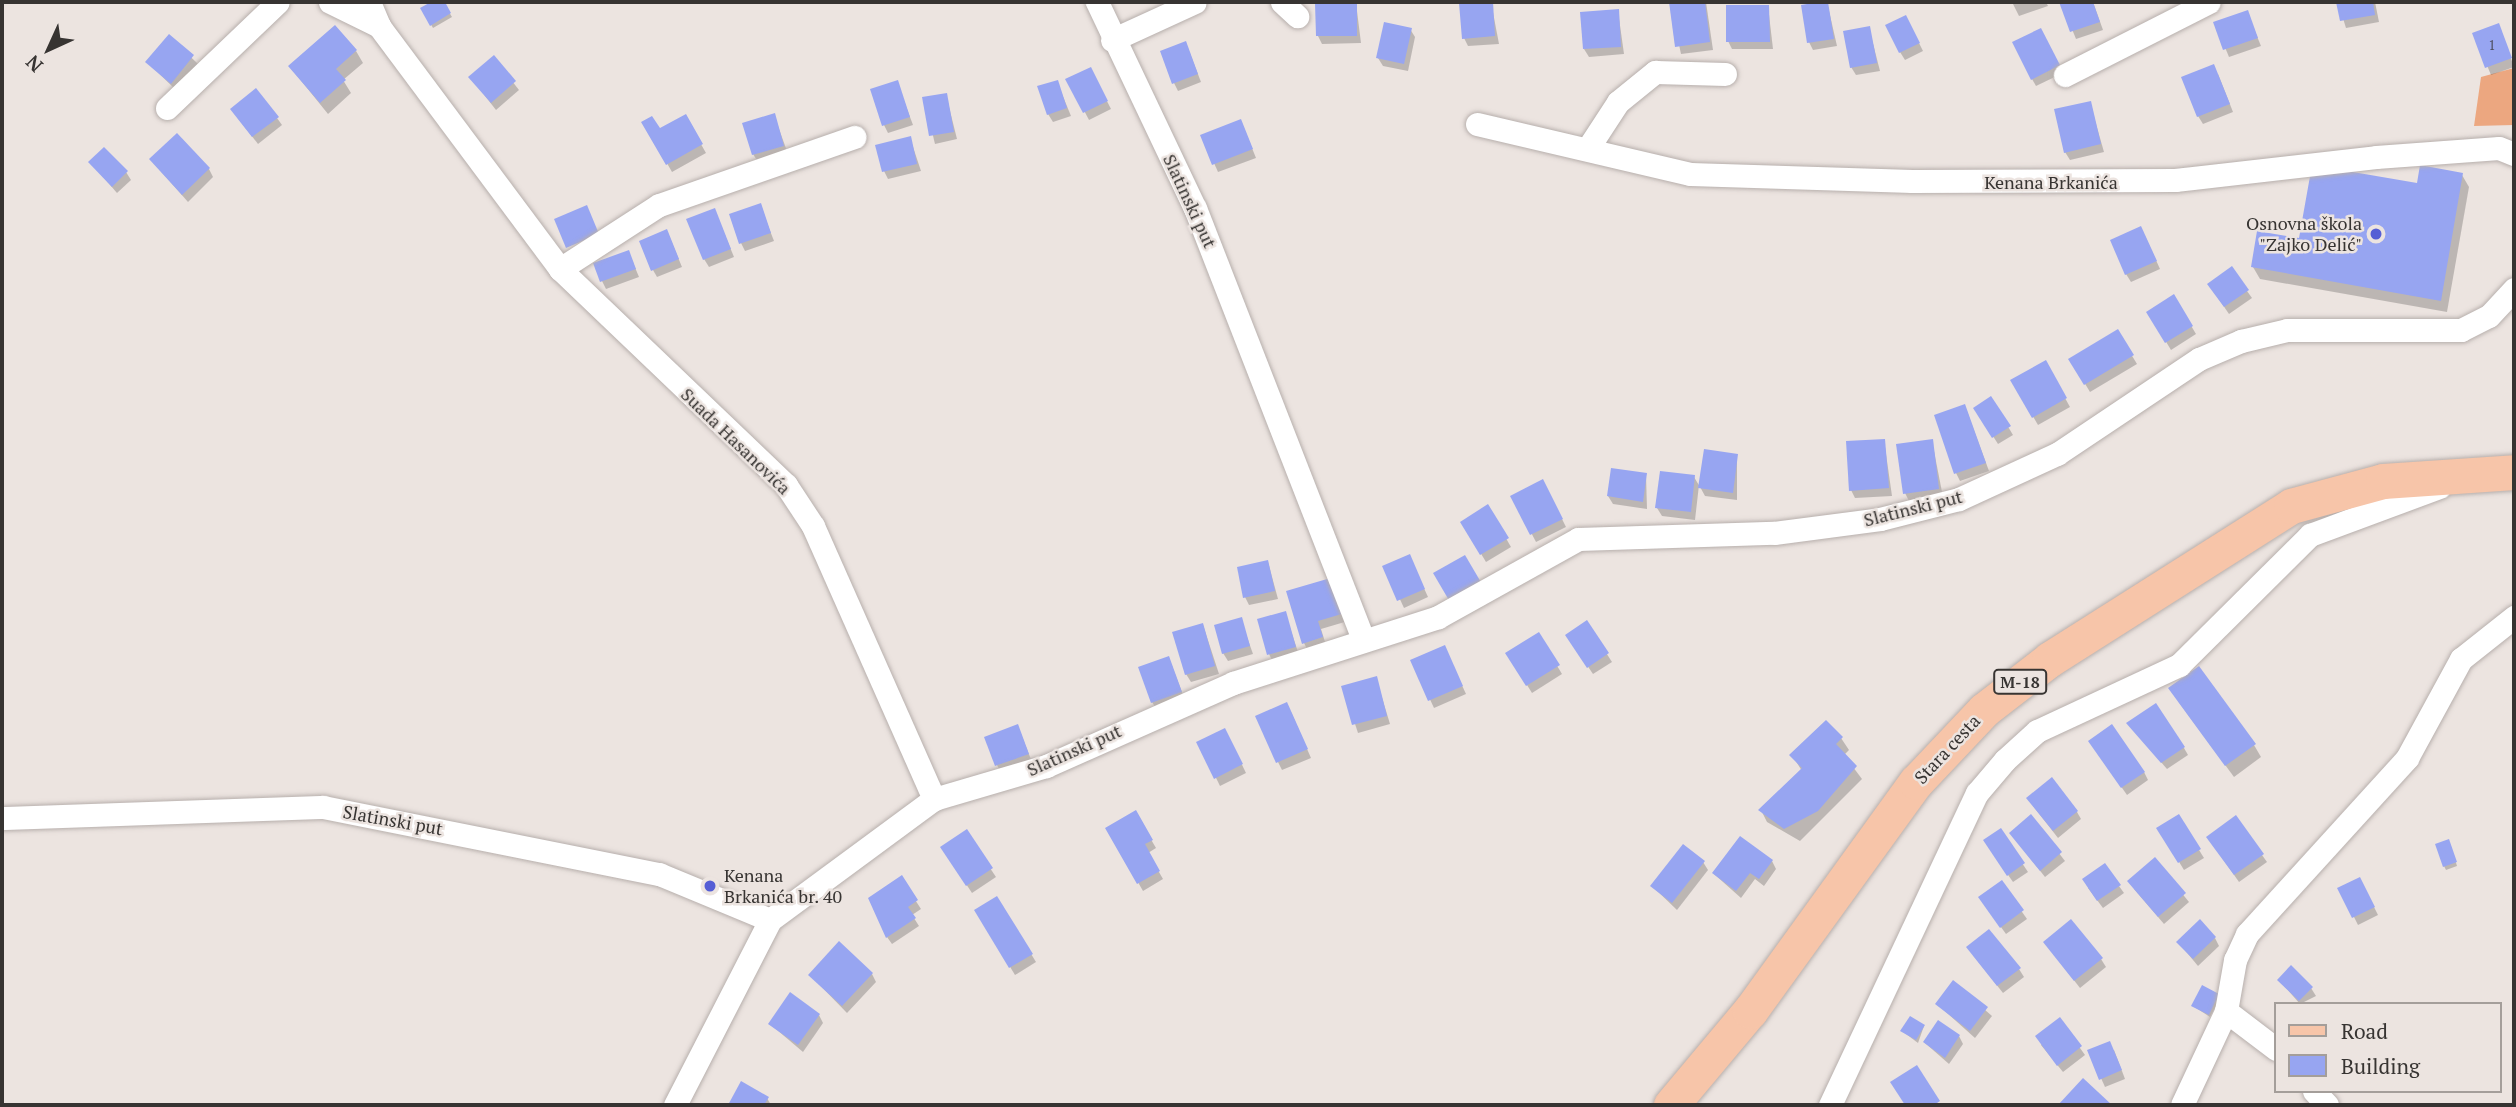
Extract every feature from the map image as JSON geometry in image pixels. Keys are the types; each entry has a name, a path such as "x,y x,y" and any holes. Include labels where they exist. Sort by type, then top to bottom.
{"main road":[{"name":"Stara cesta","path":"1671,1105 1750,1011 1916,782 2006,693 2291,506 2383,481 2499,472"}],"street":[{"path":"167,108 278,2"},
{"name":"Suada Hasanovića","path":"330,2 379,26"},
{"name":"Suada Hasanovića","path":"369,2 379,26 560,269 786,485 813,526 934,799"},
{"name":"Slatinski put","path":"1097,2 1112,40 1195,208 1363,640"},
{"path":"1112,40 1195,2"},
{"path":"2065,75 2209,2"},
{"path":"1588,148 1618,102 1656,72 1725,74"},
{"name":"Kenana Brkanića","path":"1477,124 1690,174 2063,183 2175,180 2499,148 2514,154"},
{"path":"560,269 659,205 855,137"},
{"name":"Slatinski put","path":"675,1105 770,920 934,799 1046,766 1233,682 1438,617 1578,539 1774,533 1880,519 1959,499 2057,454 2199,359 2241,341 2287,330 2461,330 2488,316 2514,289"},
{"name":"Stara cesta","path":"1830,1105 1977,793 2005,760 2037,732 2179,665 2310,535 2499,472"},
{"path":"2182,1105 2226,1011 2235,960 2247,934 2407,758 2460,659 2514,617"},
{"name":"Slatinski put","path":"2,818 323,807 659,874 770,920"},
{"path":"2226,1011 2274,1047"}],"shaded area":[{"path":"2514,68 2514,125 2474,126 2481,77"}],"building":[{"path":"431,2 445,2 451,13 430,26 420,8"},
{"path":"1357,2 1357,36 1316,36 1315,3"},
{"path":"1493,2 1495,36 1462,39 1459,3"},
{"path":"1669,2 1705,2 1710,42 1675,47"},
{"path":"1828,2 1834,39 1807,43 1801,5"},
{"path":"2059,2 2093,2 2100,22 2070,32"},
{"path":"2336,2 2373,2 2375,15 2340,21"},
{"path":"1726,5 1769,5 1770,42 1726,42"},
{"path":"1619,9 1621,47 1583,49 1580,12"},
{"path":"2248,10 2258,38 2223,50 2213,22"},
{"path":"1906,15 1920,43 1899,53 1885,25"},
{"path":"1384,22 1412,28 1404,64 1376,58"},
{"path":"2499,23 2512,58 2485,68 2472,33"},
{"path":"335,25 357,50 336,69 346,80 320,103 288,66"},
{"path":"1870,26 1877,63 1850,68 1843,31"},
{"path":"2041,28 2060,65 2031,80 2012,42"},
{"path":"169,34 194,55 171,84 145,62"},
{"path":"1186,41 1198,74 1172,84 1160,51"},
{"path":"494,55 516,81 491,103 468,77"},
{"path":"2214,64 2230,104 2197,117 2181,77"},
{"path":"1091,67 1108,101 1083,113 1065,79"},
{"path":"898,80 910,117 882,126 870,89"},
{"path":"1058,80 1067,108 1047,115 1037,86"},
{"path":"256,88 279,117 252,137 230,109"},
{"path":"947,93 954,132 929,136 922,97"},
{"path":"2091,101 2101,144 2064,153 2054,109"},
{"path":"775,113 784,146 752,155 742,123"},
{"path":"686,114 703,144 666,165 641,122 652,116 660,128"},
{"path":"1241,119 1253,149 1212,165 1200,135"},
{"path":"177,133 210,168 182,195 149,159"},
{"path":"911,136 917,164 882,172 875,145"},
{"path":"104,147 128,171 112,187 88,162"},
{"name":"Osnovna škola \"Zajko Delić\"","path":"2312,165 2417,183 2420,165 2463,173 2441,301 2251,267 2257,231 2299,238"},
{"path":"761,203 771,233 739,244 729,214"},
{"path":"587,205 599,234 566,248 554,219"},
{"path":"715,208 731,249 703,260 686,219"},
{"path":"2141,226 2157,261 2125,275 2110,240"},
{"path":"667,229 679,259 651,271 639,241"},
{"path":"629,250 636,269 600,282 593,263"},
{"path":"2232,266 2249,290 2224,307 2207,284"},
{"path":"2174,294 2193,326 2165,343 2146,312"},
{"path":"2118,329 2134,355 2084,385 2068,359"},
{"path":"2046,360 2067,398 2032,418 2010,380"},
{"path":"1991,396 2011,426 1992,438 1973,408"},
{"path":"1965,404 1986,463 1954,474 1934,415"},
{"path":"1885,439 1889,488 1849,491 1846,441"},
{"path":"1933,439 1939,489 1903,494 1896,444"},
{"path":"1704,449 1738,454 1733,493 1698,488"},
{"path":"1611,468 1647,473 1643,502 1607,496"},
{"path":"1660,471 1695,475 1691,512 1655,508"},
{"path":"1543,479 1563,519 1530,535 1510,496"},
{"path":"1488,504 1509,538 1480,555 1460,522"},
{"path":"1410,554 1425,589 1397,601 1382,566"},
{"path":"1465,555 1482,584 1450,602 1433,573"},
{"path":"1268,560 1275,591 1243,598 1237,567"},
{"path":"1334,577 1345,613 1318,621 1323,637 1302,644 1286,591"},
{"path":"1286,611 1296,647 1267,655 1257,619"},
{"path":"1242,617 1250,646 1222,654 1214,625"},
{"path":"1587,620 1609,653 1587,668 1565,635"},
{"path":"1203,623 1215,666 1185,675 1172,632"},
{"path":"1539,632 1560,665 1526,686 1505,653"},
{"path":"1445,645 1463,686 1428,701 1410,660"},
{"path":"1169,656 1182,692 1151,703 1138,667"},
{"path":"2199,666 2256,744 2225,766 2168,688"},
{"path":"1377,676 1387,716 1352,725 1341,686"},
{"path":"1287,702 1308,749 1276,763 1255,716"},
{"path":"2156,703 2185,747 2161,763 2126,723"},
{"path":"1826,720 1843,737 1836,744 1857,766 1818,811 1784,829 1758,810 1802,768 1789,755"},
{"path":"1018,724 1029,754 995,766 984,737"},
{"path":"2112,724 2145,772 2121,788 2088,741"},
{"path":"1225,728 1243,764 1214,779 1196,742"},
{"path":"2052,777 2078,811 2053,831 2026,798"},
{"path":"1136,810 1153,840 1145,844 1160,871 1137,884 1105,828"},
{"path":"2031,814 2062,852 2040,871 2009,833"},
{"path":"2179,814 2201,849 2178,863 2156,828"},
{"path":"2236,815 2264,854 2234,875 2206,837"},
{"path":"2001,828 2025,863 2007,876 1983,840"},
{"path":"967,829 993,868 966,886 940,847"},
{"path":"1740,836 1773,860 1759,879 1750,873 1736,891 1712,873"},
{"path":"2449,839 2457,862 2443,867 2435,844"},
{"path":"1683,844 1705,861 1672,903 1650,886"},
{"path":"2155,857 2186,893 2158,917 2127,881"},
{"path":"2105,863 2121,885 2097,901 2082,879"},
{"path":"902,875 918,900 908,907 916,918 886,938 868,898"},
{"path":"2360,877 2375,907 2352,918 2337,888"},
{"path":"2002,880 2024,910 2000,928 1978,897"},
{"path":"997,896 1033,954 1009,968 974,910"},
{"path":"2071,919 2103,958 2074,981 2043,942"},
{"path":"2200,919 2216,937 2193,959 2176,942"},
{"path":"1989,929 2021,968 1997,986 1966,947"},
{"path":"839,941 873,973 842,1006 808,975"},
{"path":"2291,965 2313,987 2299,1001 2277,980"},
{"path":"1953,980 1988,1007 1970,1031 1935,1004"},
{"path":"2202,985 2219,994 2209,1015 2191,1006"},
{"path":"790,992 820,1014 798,1045 768,1024"},
{"path":"1910,1016 1925,1025 1916,1040 1900,1031"},
{"path":"2060,1017 2082,1046 2057,1066 2035,1036"},
{"path":"1938,1020 1960,1035 1945,1058 1923,1042"},
{"path":"2110,1041 2122,1070 2099,1080 2087,1050"},
{"path":"1917,1065 1940,1101 1934,1105 1905,1105 1890,1082"},
{"path":"2083,1078 2112,1105 2058,1105"},
{"path":"741,1081 769,1097 764,1105 728,1105"}],"place":[{"name":"Osnovna škola \"Zajko Delić\"","path":"2376,234"},
{"name":"Kenana Brkanića br. 40","path":"710,886"}]}
